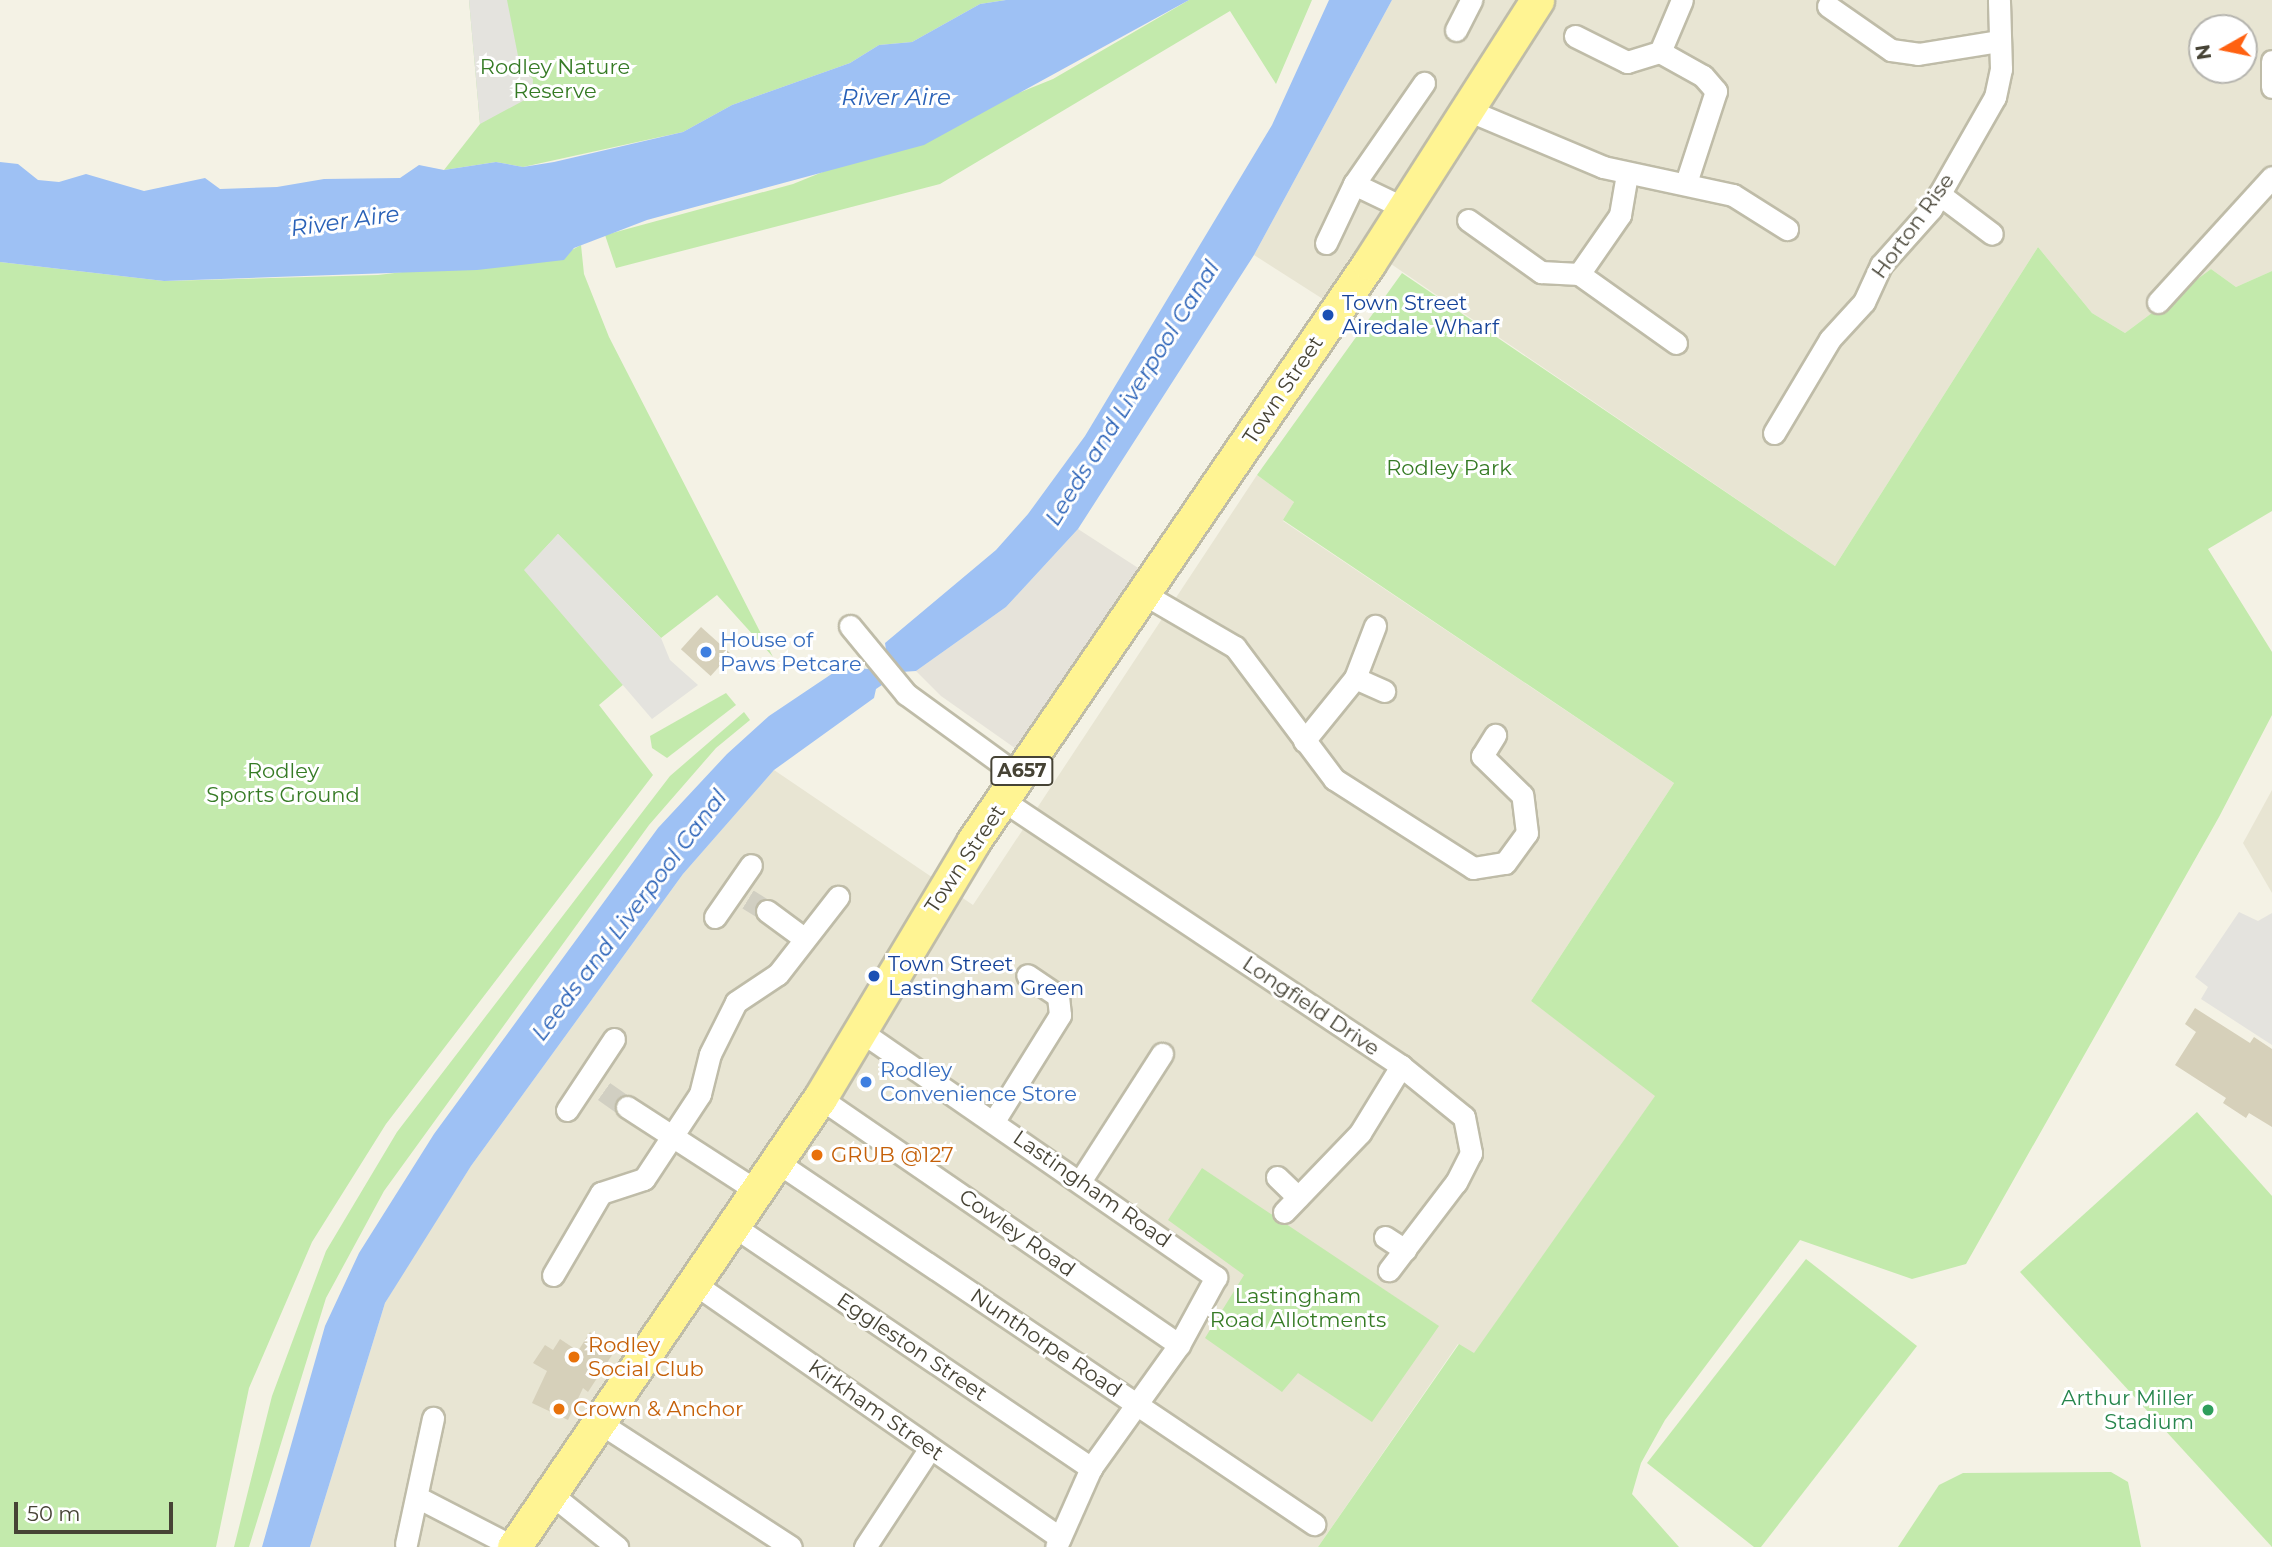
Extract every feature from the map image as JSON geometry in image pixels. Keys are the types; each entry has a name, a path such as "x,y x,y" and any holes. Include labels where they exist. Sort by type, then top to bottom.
{"main road":[{"name":"Town Street","path":"514,1547 597,1421 820,1098 862,1032 915,933 1470,111 1537,0"}],"street":[{"path":"1456,30 1471,0"},
{"path":"1661,52 1682,0"},
{"name":"Horton Rise","path":"1774,433 1830,339 1864,302 1881,265 1939,194 1995,97 2001,69 1998,41 1999,0"},
{"path":"1828,6 1891,50 1918,54 1998,41"},
{"path":"1575,36 1627,62 1661,52 1703,76 1716,91 1686,183"},
{"path":"2272,61 2272,88"},
{"path":"1326,243 1354,184 1424,83"},
{"path":"1470,111 1627,174 1686,183 1733,195 1787,229"},
{"path":"1579,274 1620,215 1627,174"},
{"path":"2158,302 2272,177"},
{"path":"1354,184 1404,208"},
{"path":"1939,194 1993,234"},
{"path":"1468,219 1541,272 1579,274 1676,343"},
{"path":"1144,594 1235,647 1334,779 1473,868 1505,863 1527,832 1522,795 1482,756 1495,735"},
{"name":"Longfield Drive","path":"850,626 874,659 906,694 1012,788 1401,1066 1464,1117 1471,1153 1390,1270"},
{"path":"1304,741 1355,678 1375,626"},
{"path":"1355,678 1384,691"},
{"path":"715,917 741,894 751,865"},
{"path":"553,1275 601,1193 644,1179 700,1094 710,1054 736,1002 778,974 838,897"},
{"path":"766,911 805,939"},
{"path":"993,1121 1060,1015 1058,996 1027,975"},
{"name":"Lastingham Road","path":"862,1032 1081,1180 1216,1277 1179,1345"},
{"path":"567,1110 596,1085 614,1039"},
{"path":"1081,1180 1162,1054"},
{"path":"1277,1177 1291,1204 1360,1133 1401,1066"},
{"name":"Cowley Road","path":"820,1098 1179,1345"},
{"path":"627,1107 757,1191"},
{"name":"Nunthorpe Road","path":"777,1163 1314,1524"},
{"name":"Eggleston Street","path":"732,1225 1091,1468"},
{"path":"1385,1237 1405,1250"},
{"name":"Kirkham Street","path":"692,1282 930,1447 1058,1543"},
{"path":"1058,1543 1091,1468 1179,1345"},
{"path":"406,1544 433,1418"},
{"path":"597,1421 790,1547"},
{"path":"864,1547 930,1447"},
{"path":"551,1494 583,1515 617,1547"},
{"path":"417,1497 514,1547"}],"shaded area":[{"path":"469,0 507,0 520,66 533,79 532,96 480,124"},
{"path":"1392,0 2272,0 2272,271 2236,287 2211,269 2125,333 2092,313 2038,247 1835,566 1366,247 1326,301 1254,255"},
{"path":"1257,475 1294,502 1283,521 1674,783 1531,1001 1656,1095 1474,1354 1458,1344 1318,1547 310,1547 385,1303 407,1266 471,1166 683,874 774,770 973,905"},
{"path":"1078,529 1149,575 1022,753 941,696 916,671 1006,607"},
{"path":"558,534 661,638 670,660 698,685 652,719 524,570"},
{"path":"2272,790 2272,893 2243,843"},
{"path":"2239,912 2258,921 2272,913 2272,1045 2201,999 2208,987 2195,977"}],"green space":[{"name":"Rodley Nature Reserve","path":"469,0 1006,0 980,4 912,42 879,45 850,63 732,105 683,132 523,167 496,162 444,170 480,124"},
{"path":"1189,0 1312,0 1276,84 1230,11 940,184 616,268 605,235 793,184 1053,79"},
{"name":"Rodley Sports Ground","path":"581,245 584,274 609,337 773,657 717,595 661,638 558,534 525,570 624,684 599,705 653,775 386,1124 312,1242 249,1388 216,1547 0,1547 0,262 164,281 378,275 568,252"},
{"name":"Rodley Park","path":"2038,247 2092,313 2125,333 2211,269 2236,287 2272,271 2272,511 2208,549 2272,652 2272,715 2219,817 1966,1264 1912,1279 1800,1240 1665,1420 1641,1463 1632,1494 1679,1547 1318,1547 1459,1344 1474,1353 1655,1096 1531,1001 1674,783 1283,520 1294,502 1257,475 1402,273 1835,566"},
{"path":"726,693 736,705 667,758 652,748 650,736"},
{"path":"744,712 750,720 716,748 649,825 384,1191 326,1298 249,1547 234,1547 272,1396 326,1251 397,1132 670,776"},
{"name":"Arthur Miller Stadium","path":"2197,1112 2272,1196 2272,1547 2020,1272"},
{"name":"Lastingham Road Allotments","path":"1202,1168 1439,1326 1372,1422 1298,1373 1282,1392 1205,1338 1244,1275 1168,1220"},
{"path":"1806,1259 1917,1346 1761,1547 1754,1547 1647,1463"},
{"path":"2111,1472 2128,1482 2141,1547 1898,1547 1939,1485 1963,1473"}],"water":[{"name":"River Aire","path":"1006,0 1189,0 924,145 647,220 574,248 564,260 477,270 164,281 0,262 0,162 18,164 38,180 59,182 86,174 144,191 205,178 220,189 277,187 324,179 400,178 419,165 444,170 496,162 523,167 683,132 732,105 850,63 879,45 912,42 980,4"},
{"name":"Leeds and Liverpool Canal","path":"1329,0 1392,0 1254,255 1078,529 1006,607 916,671 901,672 876,689 874,698 774,770 683,874 471,1166 385,1303 310,1547 262,1547 325,1326 359,1253 434,1134 658,828 727,754 769,716 842,667 869,669 887,657 885,643 996,550 1028,514 1085,436 1272,125"}],"building":[{"name":"House of Paws Petcare","path":"701,627 731,654 711,676 681,649"},
{"path":"2195,1008 2250,1043 2254,1037 2272,1049 2272,1127 2249,1113 2246,1118 2223,1103 2226,1098 2175,1065 2196,1032 2185,1024"},
{"name":"Rodley Social Club","path":"590,1332 616,1349 588,1392 583,1388 568,1420 532,1403 547,1371 533,1363 545,1345 553,1350 560,1339 578,1351"}],"tunnel":[{"path":"748,899 767,911"},
{"path":"604,1091 627,1107"}],"place":[{"name":"Town Street Airedale Wharf","path":"1328,315"},
{"name":"House of Paws Petcare","path":"706,652"},
{"name":"Town Street Lastingham Green","path":"874,976"},
{"name":"Rodley Convenience Store","path":"866,1082"},
{"name":"GRUB @127","path":"817,1155"},
{"name":"Rodley Social Club","path":"574,1357"},
{"name":"Crown & Anchor","path":"559,1409"},
{"name":"Arthur Miller Stadium","path":"2208,1410"}]}
